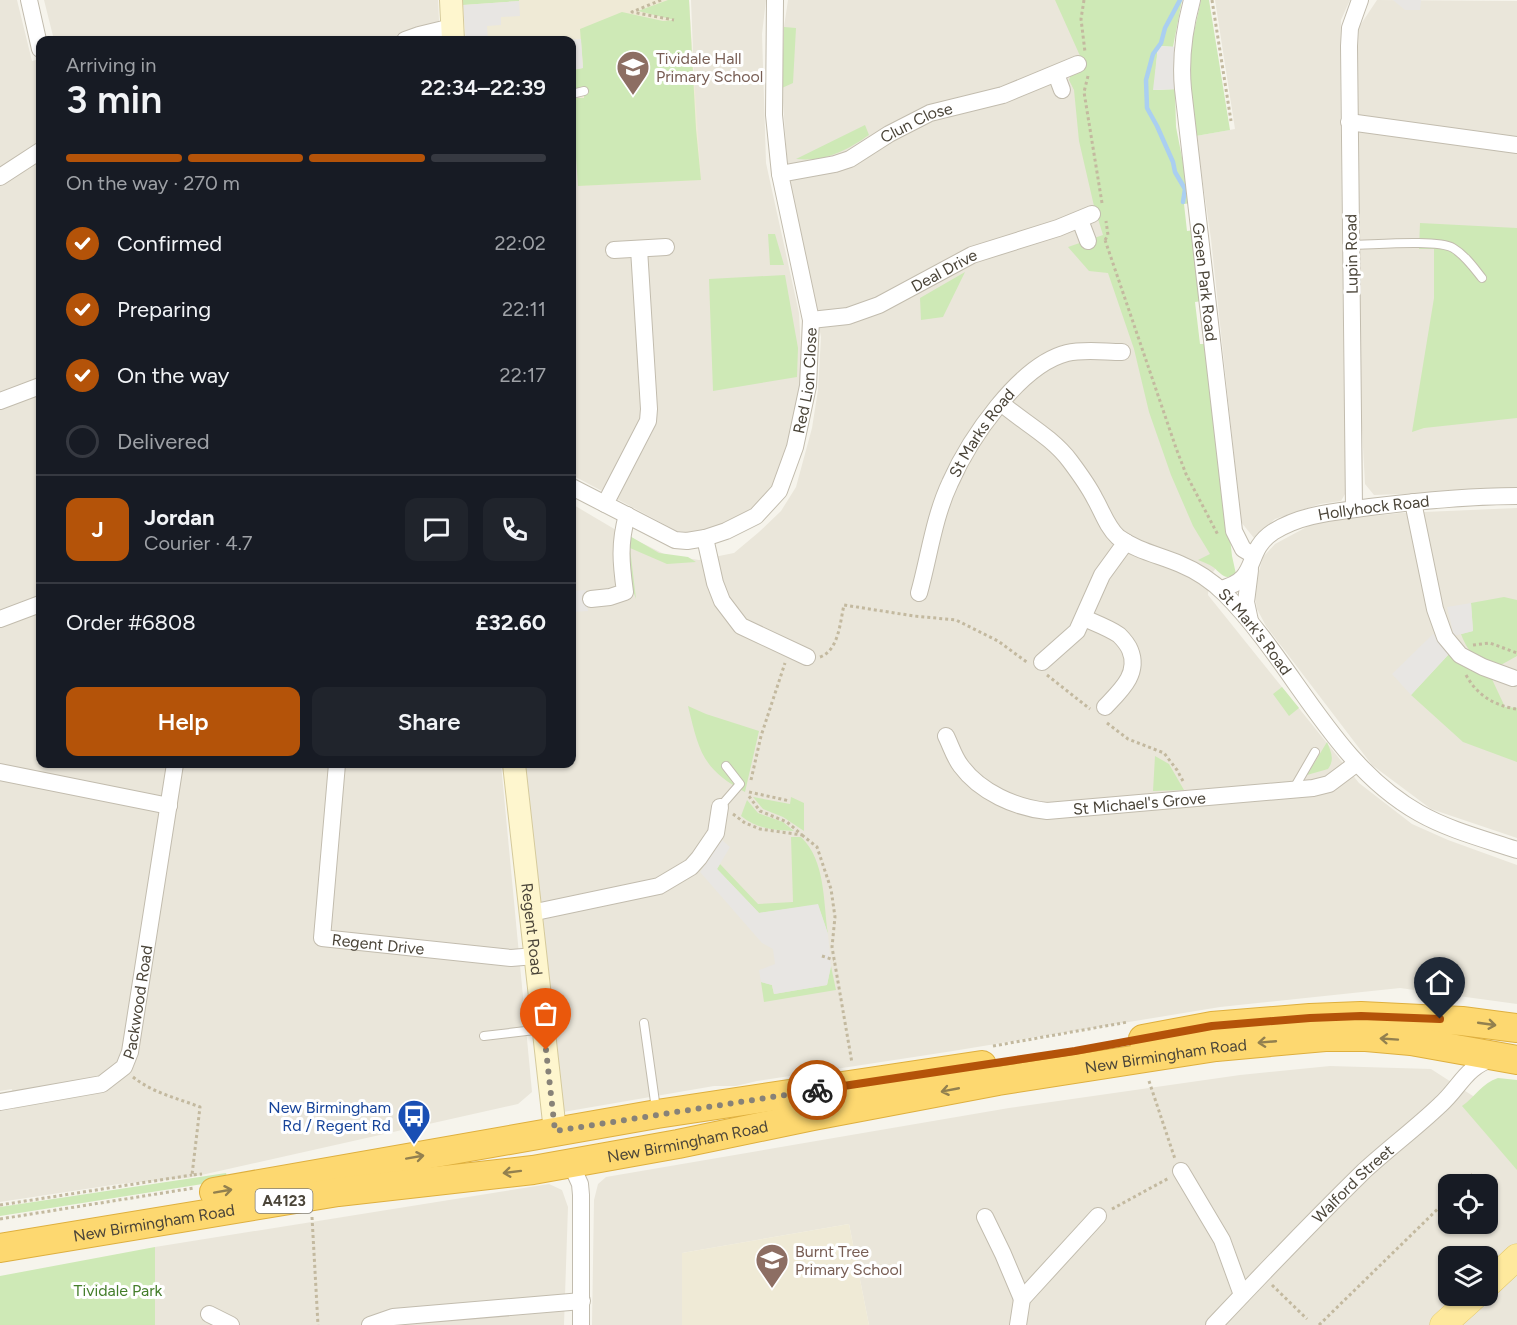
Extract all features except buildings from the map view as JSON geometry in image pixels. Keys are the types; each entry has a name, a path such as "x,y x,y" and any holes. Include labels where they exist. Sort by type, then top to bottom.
{"highway":[{"name":"New Birmingham Road","path":"0,1248 338,1192 533,1170 678,1144 1310,1018 1361,1016 1462,1021 1517,1028"},
{"name":"New Birmingham Road","path":"0,1229 657,1114 1075,1051 1214,1036 1325,1036 1411,1041 1508,1059"},
{"path":"555,1131 587,1145 813,1116"},
{"path":"555,1131 570,1162"}],"main road":[{"path":"1498,1275 1517,1257"},
{"path":"1443,1325 1464,1306"}],"street":[{"path":"29,0 37,36"},
{"path":"416,36 453,34 451,0"},
{"name":"Red Lion Close","path":"576,489 675,540 687,541 726,531 756,516 779,491 795,447 808,386 811,320 780,174 774,115 775,0"},
{"name":"Green Park Road","path":"1192,0 1182,41 1183,89 1234,531 1243,549 1252,559"},
{"name":"Lupin Road","path":"1354,509 1350,28 1360,0"},
{"name":"Clun Close","path":"780,174 850,159 895,130 930,113 1059,82 1084,64"},
{"path":"1349,122 1517,145"},
{"path":"0,177 36,154"},
{"name":"Deal Drive","path":"811,320 848,316 879,306 972,255 1086,217 1093,239"},
{"path":"614,250 666,247"},
{"path":"605,504 648,421 639,249"},
{"name":"St Marks Road","path":"919,593 950,484 969,448 1000,403 1034,371 1068,353 1122,352"},
{"path":"0,401 36,388"},
{"name":"St Mark's Road","path":"1000,403 1062,452 1085,482 1116,535 1126,542 1194,571 1220,589 1251,624 1349,756 1394,795 1418,813 1441,824 1517,850"},
{"name":"Hollyhock Road","path":"1220,589 1239,583 1245,578 1257,548 1271,534 1288,524 1310,516 1413,502 1485,496 1517,496"},
{"path":"1413,502 1440,624 1445,637 1463,657 1513,678"},
{"path":"591,599 610,597 625,592 620,555 622,531 627,515"},
{"path":"705,538 722,602 741,626 812,657"},
{"path":"1040,669 1077,631 1102,575 1126,542"},
{"path":"1251,624 1247,612 1246,588 1252,559"},
{"path":"0,619 36,606"},
{"path":"1084,618 1120,636 1133,657 1133,668 1129,678 1105,706"},
{"name":"St Michael's Grove","path":"946,736 961,767 999,798 1014,805 1047,811 1313,788 1329,783 1357,763"},
{"name":"Packwood Road","path":"0,1102 102,1084 124,1067 130,1052 174,768"},
{"name":"Regent Drive","path":"337,768 322,938 511,958 535,956"},
{"name":"Regent Road","path":"514,768 555,1131"},
{"path":"0,772 168,806"},
{"path":"531,913 659,886 691,867 699,858 716,833 720,807"},
{"path":"1447,1048 1460,1060 1464,1075"},
{"name":"Walford Street","path":"1214,1325 1366,1169 1454,1091 1464,1075 1480,1062 1508,1059"},
{"path":"570,1162 580,1184 581,1195 581,1325"},
{"path":"1181,1171 1222,1240 1242,1295"},
{"path":"1022,1299 1098,1216"},
{"path":"985,1217 1022,1299 1018,1325"},
{"path":"370,1325 393,1317 582,1301"},
{"path":"209,1314 231,1325"}],"lane":[{"path":"576,93 584,92"},
{"path":"1351,245 1434,244 1452,247 1482,278"},
{"path":"1293,790 1315,752"},
{"path":"720,807 740,784 726,766"},
{"path":"644,1023 657,1114"},
{"path":"484,1036 544,1029"}],"path":[{"path":"661,0 632,12 674,20"},
{"path":"1084,0 1082,19 1084,92 1097,177 1107,221 1108,235 1105,240 1186,474 1223,544"},
{"path":"1212,0 1232,121"},
{"path":"1093,239 1105,240"},
{"path":"812,657 827,654 833,648 844,605 956,620 998,641 1040,669"},
{"path":"1517,653 1490,643 1477,644 1466,649 1460,665 1476,690 1487,700 1500,706 1517,708"},
{"path":"786,661 761,736 749,793 790,801"},
{"path":"748,795 760,811 787,822 817,847 831,890 835,916 832,946 853,1070"},
{"path":"720,807 745,823 760,829 802,835"},
{"path":"822,956 834,960"},
{"path":"124,1067 141,1083 162,1094 200,1107 192,1175"},
{"path":"1098,1216 1181,1171 1173,1155 1149,1081"},
{"path":"0,1205 203,1173"},
{"path":"1319,1325 1438,1209"},
{"path":"312,1217 318,1325"},
{"path":"1262,1275 1307,1319"}],"shaded area":[{"path":"0,0 17,0 32,61 36,60 36,768 501,768 532,1092 518,1104 188,1178 119,1184 0,1202 0,1111 14,1109 12,1089 0,1091"},
{"path":"44,0 438,0 440,36 53,36"},
{"name":"Tividale Hall Primary School","path":"463,0 689,0 701,180 578,186 576,36 466,36"},
{"path":"691,0 766,0 762,34 766,163 799,313 803,387 790,443 775,486 755,511 702,534 677,531 576,477 576,99 696,129"},
{"path":"788,0 1103,0 1225,557 1209,577 1208,595 1359,783 1412,824 1448,840 1517,865 1517,1004 1400,988 1220,1007 736,1086 714,1086 563,1112 523,768 576,768 576,506 666,555 699,560 734,553 781,511 796,487 812,428 818,390 821,337 790,187 782,88 784,27"},
{"path":"1215,0 1350,0 1341,20 1340,60 1344,400 1348,489 1341,501 1320,504 1275,519 1254,538 1241,522 1211,239 1196,136 1235,129"},
{"path":"1377,0 1517,1 1517,490 1374,495 1365,484 1361,410 1357,67 1359,27"},
{"path":"1393,0 1421,0 1420,10 1405,10"},
{"path":"519,1 520,16 501,17 501,25 487,26 488,36 466,36 463,5"},
{"path":"576,39 581,39 583,68 576,69"},
{"path":"1158,46 1182,47 1183,89 1153,90"},
{"path":"1517,508 1517,838 1431,809 1372,765 1266,626 1257,609 1254,589 1263,557 1275,544 1316,522 1401,513"},
{"path":"586,590 588,611 576,612 576,591"},
{"path":"1471,603 1473,631 1454,636 1447,607"},
{"path":"1433,634 1449,654 1411,695 1392,674"},
{"path":"722,840 730,847 717,869 759,913 818,904 828,934 831,966 827,985 774,994 772,985 761,982 759,970 775,964 773,949 762,943 700,872"},
{"path":"1330,1066 1431,1069 1473,1096 1517,1140 1517,1325 869,1325 849,1224 682,1253 682,1325 592,1325 594,1200 598,1184 606,1177 1009,1108 1240,1075"},
{"path":"549,1184 562,1190 568,1207 564,1325 155,1325 155,1247"},
{"name":"Burnt Tree Primary School","path":"849,1224 869,1325 682,1325 682,1253"}],"green space":[{"path":"463,0 519,0 519,1 463,5"},
{"name":"Tividale Hall Primary School","path":"668,0 689,0 701,180 578,186 576,98 584,98 584,88 576,89 576,69 583,68 580,29 622,12 663,21 675,20 638,11"},
{"path":"1055,0 1182,0 1173,47 1158,46 1154,90 1175,89 1176,127 1191,203 1184,204 1187,231 1194,230 1202,301 1195,302 1200,344 1208,344 1236,574 1229,577 1223,576 1211,566 1198,560 1210,554 1193,526 1171,475 1149,412 1134,349 1108,273 1089,271 1068,247 1103,235 1079,141 1074,90 1069,80 1071,74 1085,67"},
{"path":"1201,0 1209,0 1230,130 1196,136 1190,92 1189,55"},
{"path":"784,27 796,28 793,83 782,88"},
{"path":"865,125 869,135 852,146 826,157 796,159"},
{"path":"1420,223 1517,228 1517,418 1424,428 1412,432 1434,298 1434,249 1419,249"},
{"path":"768,234 775,234 784,265 770,265"},
{"path":"965,272 943,317 921,320 920,298"},
{"path":"785,275 798,348 797,377 713,391 709,279"},
{"path":"628,535 659,553 688,557 696,562 667,564 630,548 636,599 628,577"},
{"path":"1504,597 1517,600 1517,656 1499,666 1471,652 1461,634 1473,631 1471,603"},
{"path":"1449,654 1457,663 1490,675 1505,707 1517,708 1517,762 1463,742 1411,695"},
{"path":"1282,687 1299,708 1289,716 1273,694"},
{"path":"688,706 759,731 745,792 720,775 704,757"},
{"path":"1327,742 1332,759 1328,769 1307,775"},
{"path":"1155,756 1169,764 1184,790 1153,791"},
{"path":"753,797 790,804 791,797 804,803 804,831 783,817 763,809"},
{"path":"747,800 758,813 783,822 794,831 753,824 741,816"},
{"path":"791,837 801,837 815,858 822,882 828,934 818,905 759,913 717,869 720,864 758,904 793,902"},
{"path":"831,966 836,990 764,1002 761,982 772,985 774,994 827,985"},
{"path":"1498,1078 1517,1080 1517,1170 1462,1106 1487,1083"},
{"path":"226,1173 228,1180 0,1216 0,1207"},
{"name":"Tividale Park","path":"155,1247 155,1325 0,1325 0,1276"}],"waterway":[{"path":"1180,0 1165,28 1161,43 1153,54 1146,80 1147,108 1173,162 1175,172 1185,189 1183,202"}],"way so far":[{"path":"546,1050 555,1131 817,1090"}],"place":[{"name":"Tividale Hall Primary School","path":"633,96"},
{"name":"New Birmingham Rd / Regent Rd","path":"414,1145"},
{"name":"Burnt Tree Primary School","path":"772,1289"}],"route":[{"path":"817,1090 1075,1051 1212,1026 1361,1016 1440,1019"}]}
